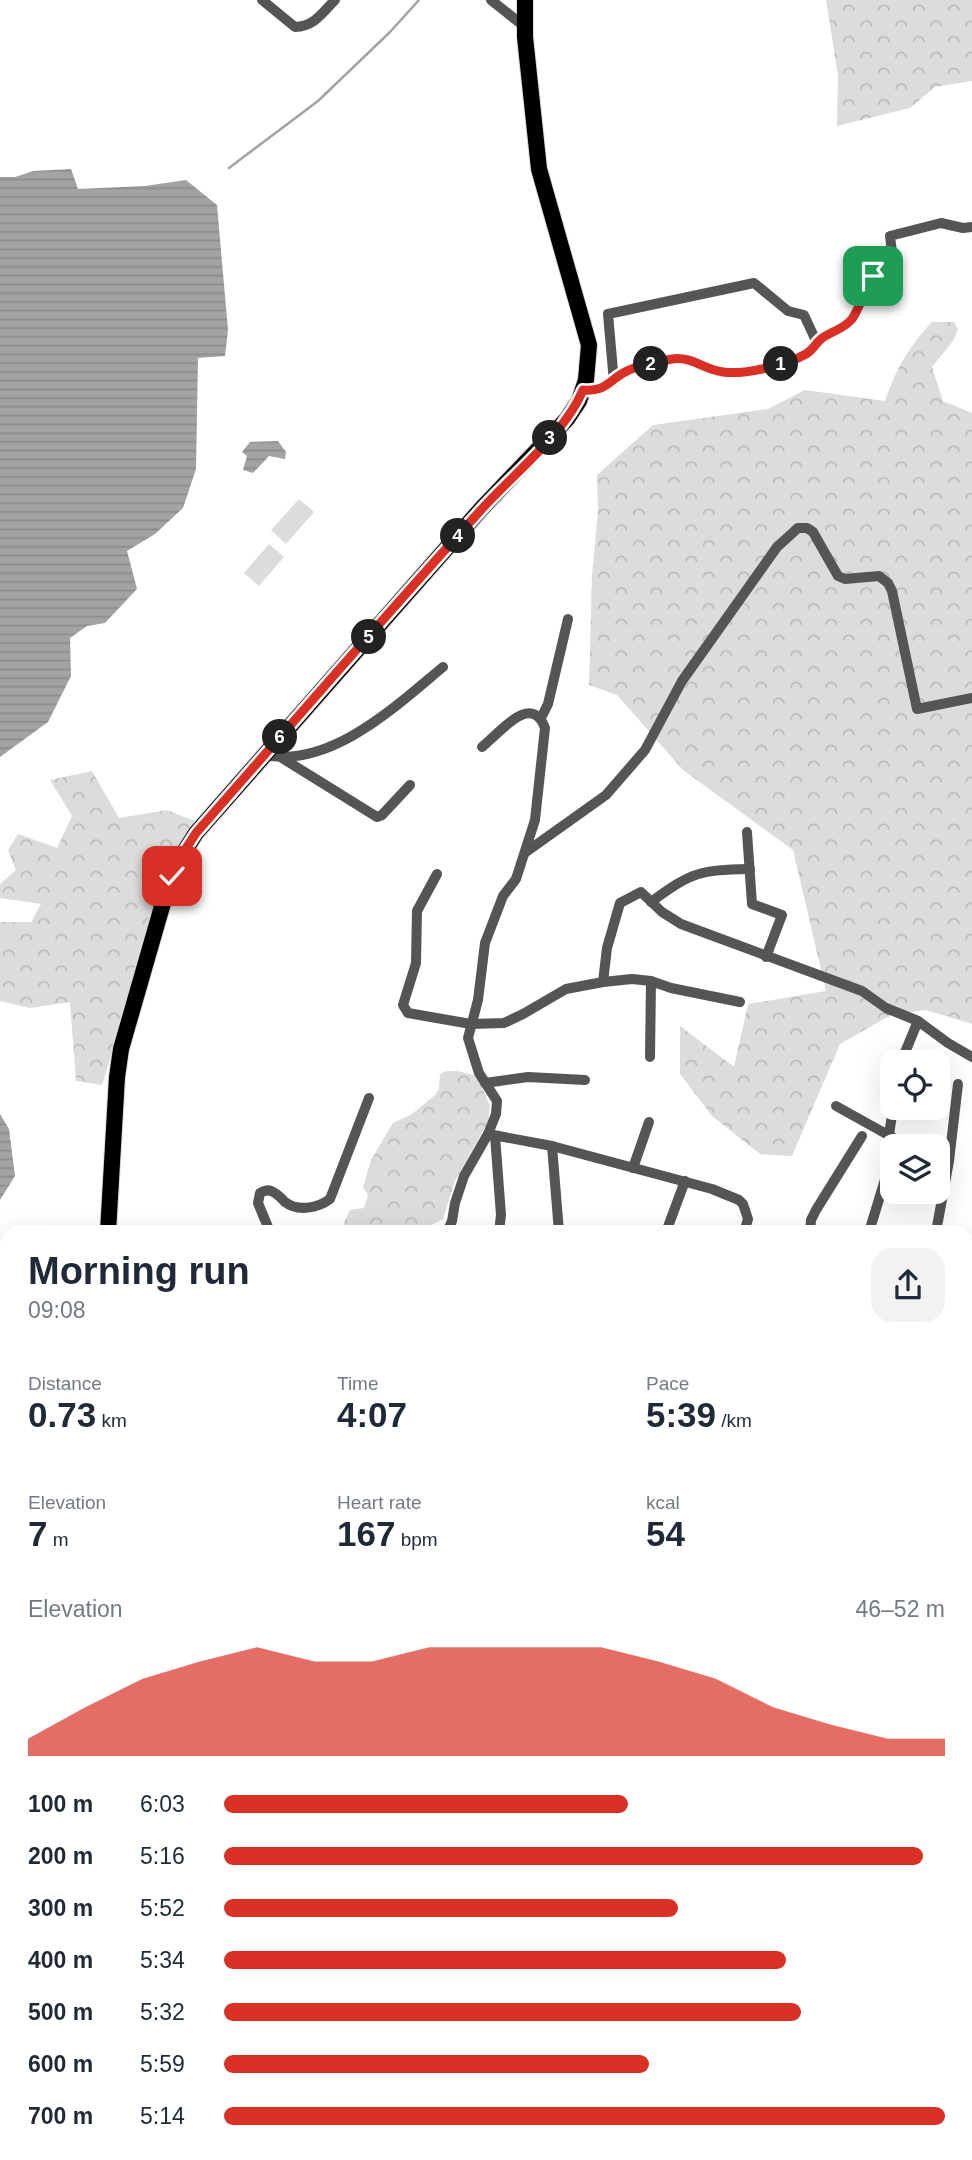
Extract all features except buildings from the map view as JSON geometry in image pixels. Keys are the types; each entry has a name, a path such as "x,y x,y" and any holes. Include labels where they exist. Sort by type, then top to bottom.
{"main road":[{"path":"108,1225 119,1056 177,863 196,833 482,508 560,428 583,390 588,369 589,345 539,169 525,27 525,0"}],"street":[{"path":"262,0 295,27 305,27 316,22 335,0"},
{"path":"491,0 525,27"},
{"path":"583,390 596,390 634,368 678,358 696,361 719,372 733,372 764,368 804,355 849,322 868,283 893,260 890,236 940,223 972,228"},
{"path":"614,382 608,314 754,283 788,311 804,315 817,343"},
{"path":"526,852 606,794 645,750 682,681 778,547 797,528 807,528 813,532 838,576 845,579 879,576 888,583 892,591 917,709 972,698"},
{"path":"541,718 548,704 568,618"},
{"path":"265,755 282,758 311,753 349,738 390,711 443,667"},
{"path":"450,1225 464,1176 491,1135 496,1114 496,1101 479,1073 468,1038 478,1000 485,943 503,897 516,879 536,820 545,728 541,718 535,713 518,715 482,747"},
{"path":"282,758 377,817 410,785"},
{"path":"747,832 752,904 782,915 766,957"},
{"path":"651,902 694,874 714,870 750,869"},
{"path":"437,874 417,911 416,963 403,1005 408,1013 471,1024 504,1023 566,989 632,979 740,1002"},
{"path":"603,982 607,947 621,903 640,892 681,925 862,991 886,1008 918,1021 972,1057"},
{"path":"650,1057 651,981"},
{"path":"906,1050 918,1021"},
{"path":"485,1083 528,1077 585,1080"},
{"path":"950,1152 958,1084"},
{"path":"268,1225 258,1203 260,1193 266,1190 272,1191 288,1204 302,1208 322,1204 330,1199 369,1098"},
{"path":"836,1106 887,1134"},
{"path":"634,1168 649,1122"},
{"path":"491,1135 552,1146 685,1181 739,1200 747,1214 747,1225"},
{"path":"491,1135 501,1215 500,1225"},
{"path":"809,1225 862,1136"},
{"path":"552,1146 558,1225"},
{"path":"669,1225 685,1181"},
{"path":"871,1225 880,1196"},
{"path":"937,1225 941,1204"}],"green space":[{"path":"826,0 972,0 972,81 935,87 910,108 837,126 838,76"},
{"path":"932,322 954,322 958,329 953,341 932,367 943,401 972,413 972,1024 926,1010 891,1015 840,1044 792,1156 760,1154 712,1116 680,1074 680,1026 734,1067 748,1004 826,991 793,850 683,770 617,695 589,685 592,575 598,512 597,475 653,425 768,409 805,390 885,401 904,358"},
{"path":"299,499 314,512 286,544 271,530"},
{"path":"269,544 284,557 259,586 244,573"},
{"path":"92,771 119,818 167,810 197,822 128,1003 102,1085 76,1081 70,1002 30,1008 0,1001 0,922 31,922 41,904 0,898 0,884 16,870 8,850 18,834 57,848 72,816 50,780"},
{"path":"458,1071 477,1076 490,1106 488,1122 455,1181 443,1219 432,1225 343,1225 350,1210 364,1208 368,1195 363,1187 371,1160 393,1123 412,1114 435,1095 439,1089 440,1074"}],"shaded area":[{"path":"71,169 78,189 145,186 186,180 217,205 228,330 225,356 198,358 196,469 183,508 155,534 127,551 137,589 105,623 87,626 70,638 71,676 48,722 0,757 0,177 15,177 33,171"},
{"path":"278,441 286,452 285,459 269,456 253,473 243,470 247,456 242,452 250,442"},
{"path":"0,1114 9,1129 15,1176 0,1200"}],"waterway":[{"path":"229,168 318,101 390,32 419,0"}],"route":[{"path":"172,876 196,833 482,508 560,428 579,401 583,390 603,388 628,370 673,359 690,359 726,373 787,362 804,355 821,339 849,322 873,276"}]}
